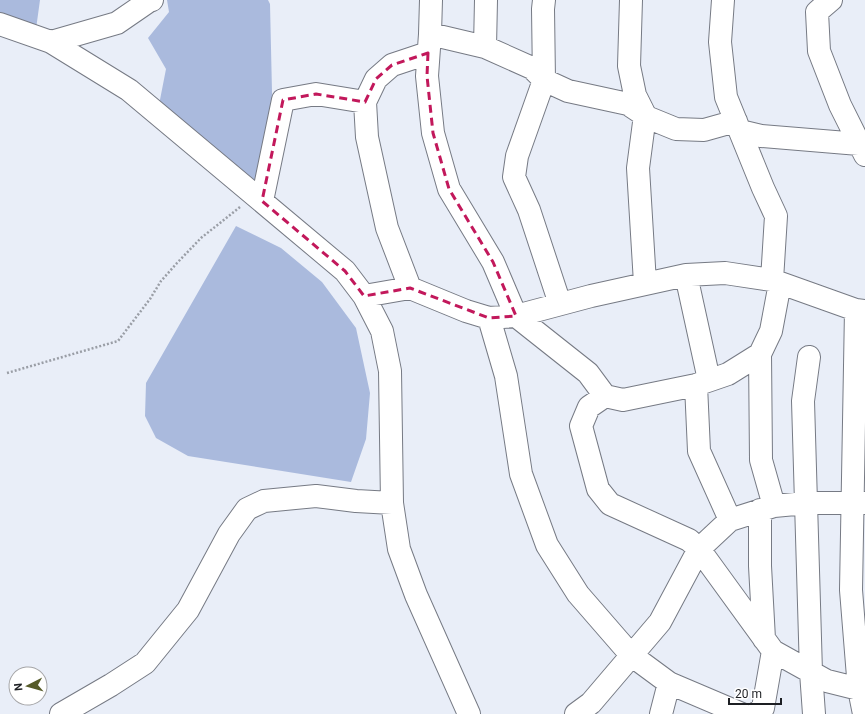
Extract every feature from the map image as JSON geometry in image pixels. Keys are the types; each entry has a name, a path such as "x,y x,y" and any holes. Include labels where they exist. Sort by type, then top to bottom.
{"street":[{"path":"51,42 118,23 152,0"},
{"path":"431,0 427,76 433,133 449,189 493,262 516,316 588,373 605,396 623,400 703,382 728,374 760,354"},
{"path":"485,47 486,0"},
{"path":"544,0 544,80 516,156 514,177 529,210 560,304"},
{"path":"631,0 629,66 634,95 645,115 638,168 645,284"},
{"path":"723,0 720,42 726,97 776,216 776,282 771,331 760,354 761,460 767,508 760,566 769,645 763,708 755,714"},
{"path":"831,0 817,12 819,51 840,105 862,149"},
{"path":"0,24 51,42 129,90 345,271 364,296 382,331 390,371 392,503 399,549 416,595 468,714"},
{"path":"410,288 387,228 367,137 365,102 376,79 392,65 429,44 485,47 532,68 544,80 568,91 628,104 645,115 676,129 704,130 738,126 762,136 862,149"},
{"path":"258,198 283,100 316,94 365,102"},
{"path":"364,296 410,288 466,311 489,318 516,316 591,296 686,274 725,273 776,282 861,310 859,502 851,590 864,714"},
{"path":"686,274 703,382 699,451 730,520"},
{"path":"489,318 506,376 521,474 547,545 578,594 631,655 669,683 742,714"},
{"path":"809,357 802,401 810,672 814,714"},
{"path":"605,396 589,407 581,426 598,489 610,504 689,540 699,549 769,645 810,672 827,681 862,689"},
{"path":"61,714 145,663 188,610 229,534 247,509 264,501 316,496 356,501 392,503"},
{"path":"588,710 631,655 660,622 699,549 730,520 767,508 806,503 859,502"},
{"path":"661,714 669,683"}],"path":[{"path":"7,373 118,341 150,299 161,281 201,238 258,198"}],"highlighted area":[{"path":"428,53 427,76 433,133 449,189 493,262 516,316 489,318 410,288 364,296 345,271 262,201 283,100 316,94 365,102 376,79 392,65"}],"shaded area":[{"path":"0,0 40,0 36,29 0,17"},
{"path":"167,0 268,0 270,4 273,136 260,186 158,110 166,69 148,38 169,12"},
{"path":"236,226 281,248 322,282 356,328 370,393 366,439 351,482 188,456 156,438 145,416 146,383"}]}
